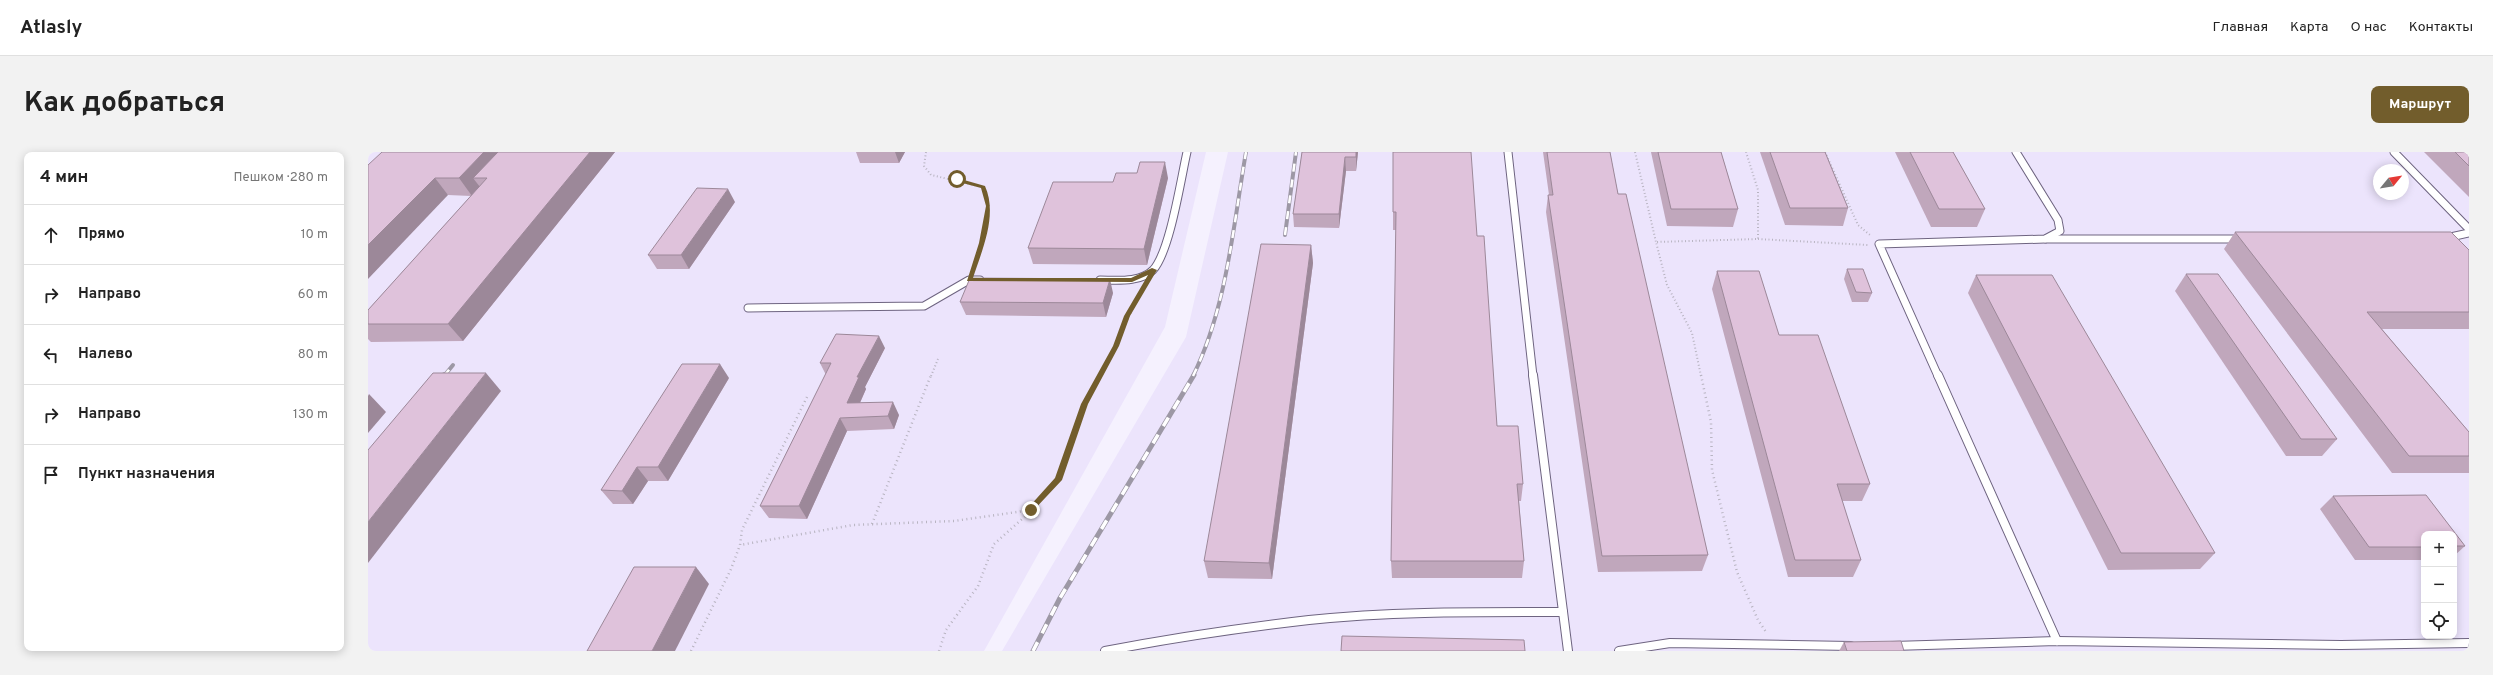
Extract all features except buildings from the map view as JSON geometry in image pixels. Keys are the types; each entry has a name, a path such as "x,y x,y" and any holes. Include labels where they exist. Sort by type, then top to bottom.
{"lane":[{"path":"1093,280 1132,280 1154,270 1163,252 1187,152"},
{"path":"1508,152 1540,440 1568,651"},
{"path":"2016,152 2058,220 2060,231 2045,239"},
{"path":"2394,152 2469,229"},
{"path":"2439,238 2469,233"},
{"path":"2057,641 1879,244 2045,239 2248,240"},
{"path":"748,308 924,306 969,280 985,280"},
{"path":"1105,651 1173,638 1310,620 1457,612 1563,612"},
{"path":"1883,646 2057,641 2341,645 2469,643"},
{"path":"1619,651 1670,643 1859,646"}],"path":[{"path":"926,152 924,166 931,175 983,187 989,206 982,243 969,280"},
{"path":"1635,152 1667,284 1692,333 1711,422 1712,470 1737,572 1758,620 1774,644"},
{"path":"1746,152 1758,190 1758,239"},
{"path":"1825,152 1858,225 1879,244"},
{"path":"1656,242 1758,239 1879,244"},
{"path":"939,651 946,630 978,586 994,544 1031,510 1058,480 1084,404 1116,346 1127,316 1154,270"},
{"path":"872,524 938,359"},
{"path":"691,651 731,569 740,545 742,530 807,397"},
{"path":"740,545 853,525 954,521 1031,510"}],"shaded area":[{"path":"368,152 1206,152 1165,327 984,651 368,651"},
{"path":"1228,152 2469,152 2469,651 1002,651 1186,337"}],"railway":[{"path":"1193,376 1205,350 1221,295 1246,152"},
{"path":"1285,235 1296,152"},
{"path":"444,376 453,365"},
{"path":"439,382 444,375"},
{"path":"1033,651 1060,598 1194,375"}],"route":[{"path":"957,179 983,187 989,206 982,243 969,280 1132,280 1154,270 1127,316 1116,346 1084,404 1058,480 1031,510"}]}
